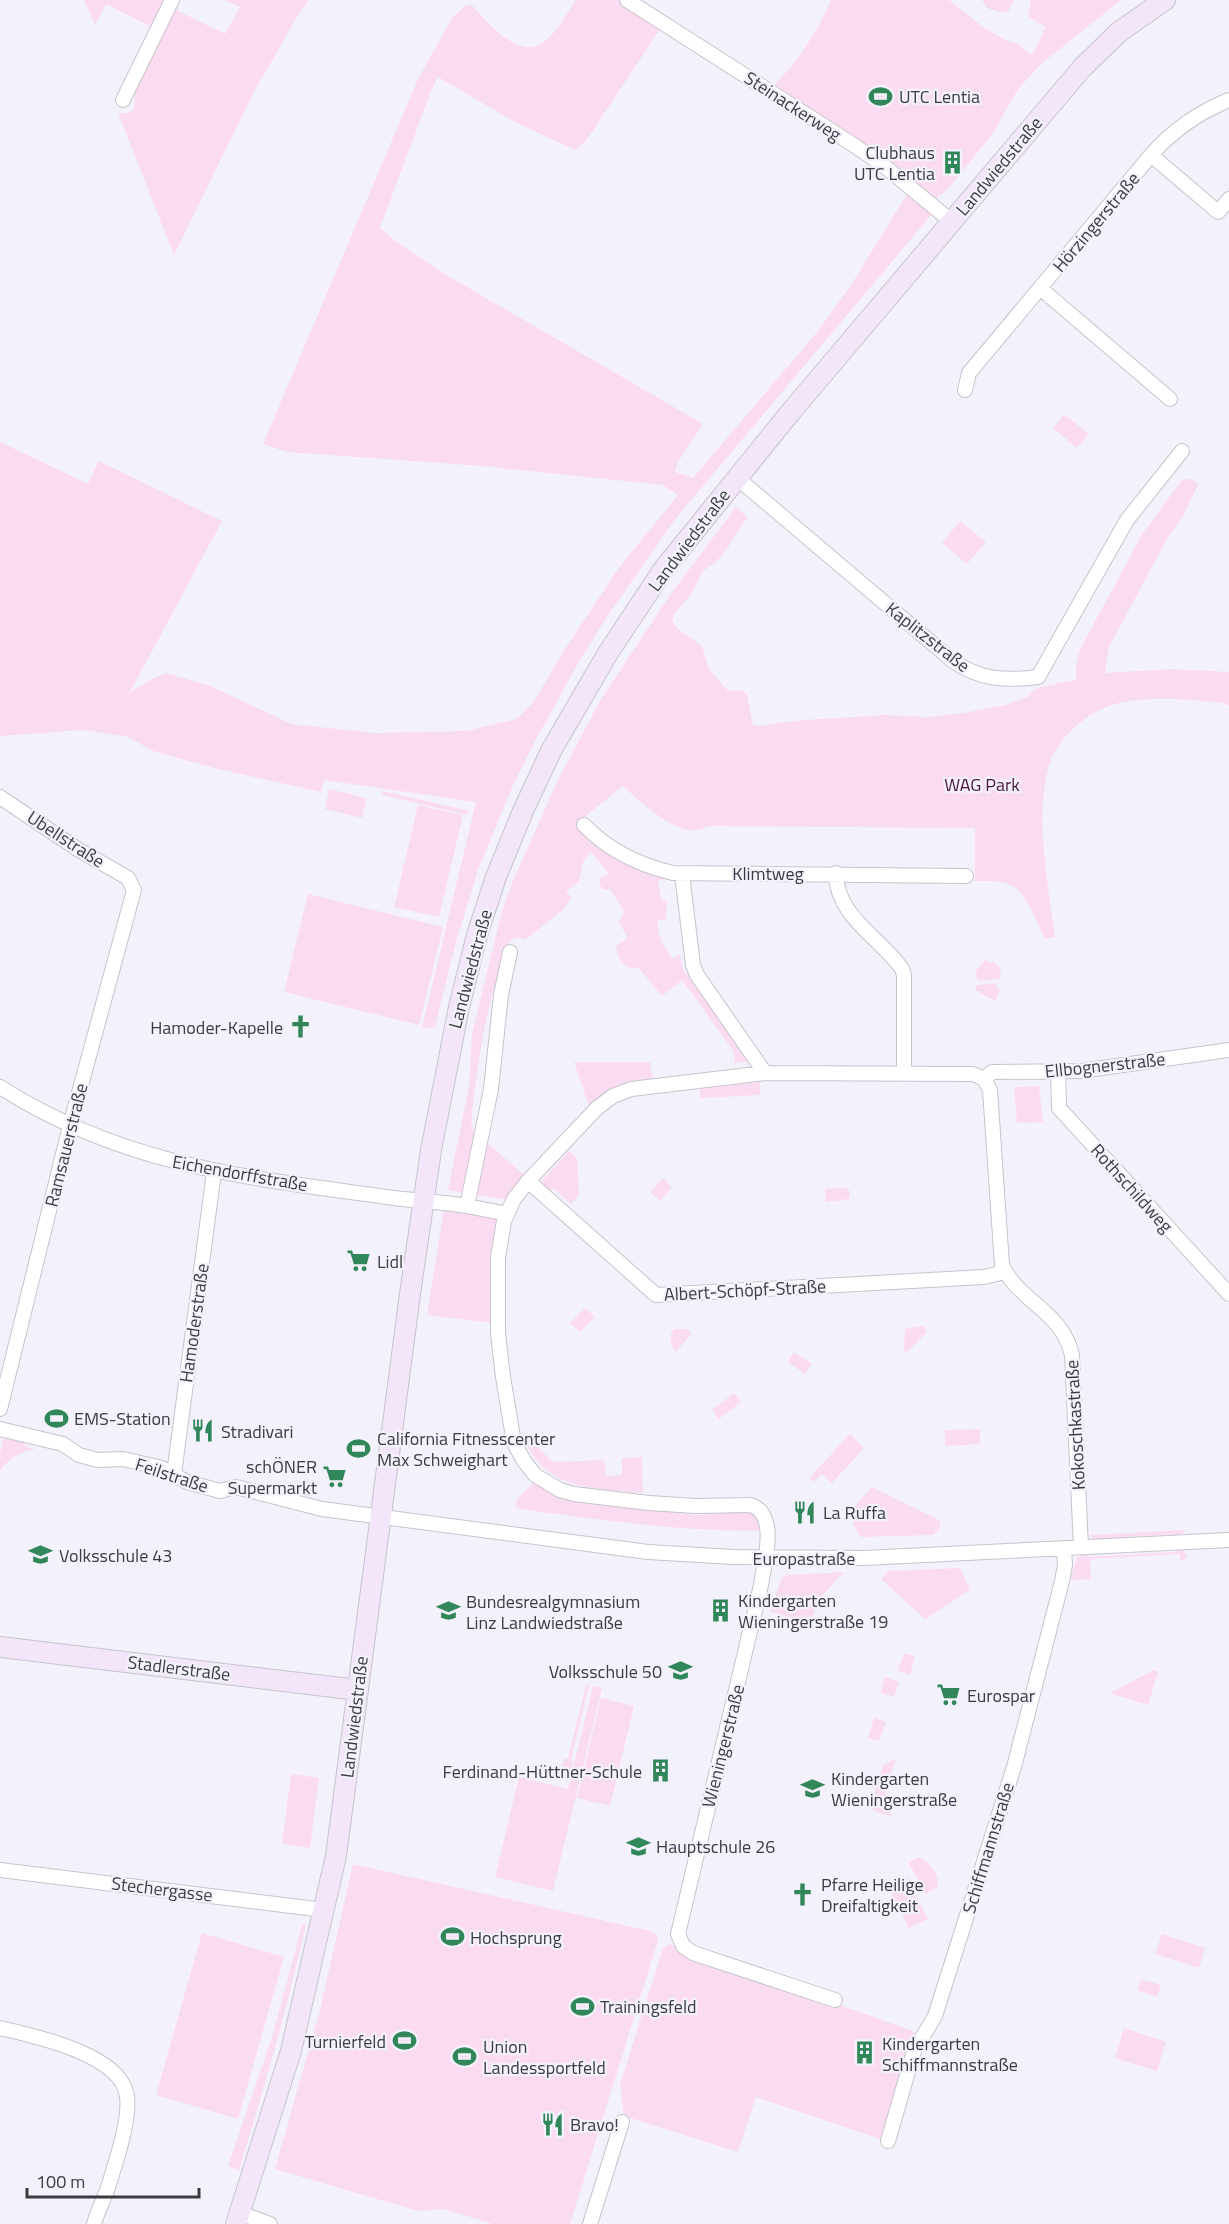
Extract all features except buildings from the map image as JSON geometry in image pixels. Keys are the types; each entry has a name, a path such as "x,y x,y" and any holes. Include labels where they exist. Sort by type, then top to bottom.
{"main road":[{"name":"Landwiedstraße","path":"238,2219 291,2051 339,1837 424,1200 443,1082 463,988 493,885 523,811 552,748 608,653 663,570 736,477 951,221 1097,52 1136,19 1165,0"},
{"name":"Stadlerstraße","path":"0,1647 358,1690"}],"street":[{"path":"123,100 171,0"},
{"name":"Steinackerweg","path":"627,0 883,165 951,221"},
{"name":"Hörzingerstraße","path":"965,390 969,373 1151,155 1179,127 1196,115 1229,100"},
{"name":"Hörzingerstraße","path":"1151,155 1224,217 1229,200"},
{"name":"Hörzingerstraße","path":"1040,288 1170,399"},
{"name":"Kaplitzstraße","path":"736,477 952,661 976,674 990,678 1017,680 1038,677 1127,520 1182,452"},
{"name":"Ubellstraße","path":"0,797 79,850 120,873 132,883"},
{"name":"Klimtweg","path":"584,825 605,844 631,859 659,869 682,873 966,876"},
{"path":"682,873 693,965 697,975 765,1073"},
{"path":"836,873 836,884 849,910 862,928 902,969 904,975 904,1074"},
{"name":"Ramsauerstraße","path":"0,1409 70,1126 134,890 132,883"},
{"name":"Landwiedstraße","path":"466,1206 491,1089 501,994 510,952"},
{"name":"Ellbognerstraße","path":"984,1079 992,1072 1112,1067 1229,1050"},
{"name":"Rothschildweg","path":"1059,1071 1059,1108 1229,1294"},
{"path":"765,1558 768,1523 762,1511 751,1504 696,1506 574,1494 545,1483 524,1461 514,1443 498,1333 498,1245 514,1199 528,1181 597,1108 631,1089 765,1073 973,1074 984,1079 990,1090 1000,1256 1005,1272"},
{"name":"Eichendorffstraße","path":"0,1087 70,1126 148,1155 214,1172 398,1199 424,1200"},
{"name":"Hamoderstraße","path":"174,1473 214,1172"},
{"name":"Albert-Schöpf-Straße","path":"528,1181 656,1295 984,1277 1005,1272"},
{"path":"424,1200 507,1214"},
{"name":"Kokoschkastraße","path":"1005,1272 1012,1282 1059,1326 1070,1346 1081,1547"},
{"name":"Feilstraße","path":"0,1429 63,1444 79,1455 98,1460 123,1459 162,1468 187,1482 219,1490 236,1487 308,1506 381,1517"},
{"name":"Europastraße","path":"381,1517 648,1552 765,1558 909,1557 1229,1540"},
{"name":"Schiffmannstraße","path":"888,2141 914,2051 935,2016 1014,1767 1062,1581 1065,1565 1064,1548"},
{"name":"Wieningerstraße","path":"765,1558 755,1613 678,1934 683,1946 693,1953 835,2001"},
{"name":"Stechergasse","path":"0,1870 324,1910"},
{"path":"0,2028 53,2043 93,2058 111,2070 126,2091 127,2106 123,2129 110,2182 94,2224"},
{"path":"591,2224 622,2122"},
{"path":"238,2219 270,2224"}],"green space":[{"path":"84,0 165,0 152,27 106,4 95,25"},
{"path":"225,0 309,0 255,90 174,255 118,113 130,113 134,108 134,92 174,9 225,34 240,7"},
{"path":"576,0 619,0 662,26 586,141 575,150 513,121 438,77 380,228 443,273 703,424 678,462 675,472 693,478 818,331 851,285 907,194 932,214 676,518 606,618 580,660 513,785 478,870 456,942 435,1027 422,1028 476,802 324,780 321,792 214,768 153,751 128,737 84,730 0,736 0,442 88,484 99,461 222,521 130,692 166,673 210,686 292,724 374,733 466,731 516,719 533,703 563,652 618,569 678,495 663,485 482,466 287,452 263,444 418,79 452,18 465,6 471,4 504,37 524,47 534,47 554,33"},
{"path":"831,0 949,0 983,27 1005,40 1018,44 1031,55 1045,27 1028,16 1031,0 1121,0 1041,64 1018,89 993,133 948,189 934,200 782,92 775,84 807,45"},
{"path":"982,0 1014,0 1008,12 999,12 987,8"},
{"path":"1064,414 1089,434 1077,448 1053,428"},
{"name":"WAG Park","path":"1189,479 1198,485 1182,518 1167,539 1109,647 1105,673 1172,669 1229,672 1229,706 1224,703 1171,699 1119,703 1084,720 1064,738 1056,749 1047,773 1043,814 1046,876 1055,937 1045,939 1023,896 1013,886 999,882 975,881 975,828 708,826 698,830 687,830 663,819 623,786 578,822 674,879 658,880 661,899 667,902 666,919 657,921 661,942 673,959 680,954 683,969 749,1061 735,1063 734,1052 682,980 662,996 638,967 631,969 620,959 616,946 626,940 626,935 619,922 624,912 610,889 604,890 599,884 601,877 609,874 591,852 584,859 579,881 566,892 571,898 564,909 525,940 517,937 510,941 495,985 484,1030 471,1122 474,1137 470,1167 463,1193 448,1190 469,1086 472,1034 502,911 512,883 558,780 601,699 670,595 736,507 747,517 727,549 716,562 703,571 690,596 674,614 672,621 678,629 702,646 709,669 728,691 741,690 747,695 753,725 885,715 929,717 1006,705 1029,696 1041,687 1076,680 1076,665 1080,649 1143,533 1182,480"},
{"path":"960,521 986,542 967,564 942,543"},
{"path":"329,789 366,798 362,818 325,809"},
{"path":"383,791 469,811 468,815 386,796 382,794"},
{"path":"418,805 463,815 439,917 394,907"},
{"path":"308,894 443,927 419,1025 284,992"},
{"path":"986,959 1000,968 1001,977 999,979 978,981 975,972"},
{"path":"998,983 996,988 1000,990 995,1001 975,990 976,985"},
{"path":"574,1062 650,1062 653,1079 618,1086 589,1106"},
{"path":"760,1082 760,1095 700,1098 700,1089"},
{"path":"1039,1086 1043,1122 1017,1123 1014,1087"},
{"path":"486,1142 527,1177 507,1200 475,1194"},
{"path":"569,1151 577,1158 579,1195 571,1204 553,1188 550,1192 542,1185 542,1181"},
{"path":"663,1178 672,1187 660,1201 650,1192"},
{"path":"845,1188 850,1191 849,1199 826,1202 825,1189"},
{"path":"444,1208 494,1216 498,1223 492,1260 492,1323 427,1315"},
{"path":"585,1308 595,1317 580,1332 570,1323"},
{"path":"924,1326 927,1332 907,1352 904,1351 905,1329"},
{"path":"675,1329 686,1329 691,1332 676,1352 671,1345 671,1333"},
{"path":"794,1352 812,1364 805,1374 788,1362"},
{"path":"734,1393 741,1402 719,1419 712,1410"},
{"path":"980,1429 980,1444 945,1446 945,1430"},
{"path":"520,1430 553,1462 604,1460 606,1476 622,1475 622,1458 642,1457 643,1493 585,1487 554,1475 541,1465 529,1450"},
{"path":"850,1434 864,1448 832,1483 822,1474 814,1482 809,1478"},
{"path":"10,1436 20,1437 26,1447 36,1449 16,1456 0,1471 3,1439"},
{"path":"534,1482 551,1493 592,1503 696,1515 747,1511 758,1518 759,1531 668,1527 515,1508 517,1499"},
{"path":"872,1487 939,1520 941,1526 933,1535 860,1537 848,1513"},
{"path":"1186,1530 1178,1538 1174,1534 1106,1538 1102,1542 1090,1535"},
{"path":"1180,1548 1187,1557 1181,1562 1180,1554 1090,1559 1091,1579 1070,1580 1077,1558 1085,1554 1090,1557 1176,1552"},
{"path":"960,1568 970,1590 925,1619 881,1579 889,1571"},
{"path":"844,1572 819,1599 810,1624 770,1611 782,1577"},
{"path":"904,1653 915,1656 910,1675 898,1671"},
{"path":"1154,1670 1158,1672 1148,1705 1110,1693"},
{"path":"885,1677 899,1682 894,1697 881,1693"},
{"path":"586,1685 589,1685 571,1760 573,1761 570,1774 561,1772 564,1759 568,1759"},
{"path":"593,1686 602,1688 553,1891 495,1877 519,1777 568,1789"},
{"path":"601,1698 634,1706 610,1806 577,1798"},
{"path":"874,1718 886,1722 879,1741 868,1738"},
{"path":"896,1759 882,1804 890,1807 889,1811 893,1817 874,1811 871,1806 883,1765"},
{"path":"291,1774 319,1778 310,1848 282,1844"},
{"path":"918,1857 932,1868 938,1881 938,1886 926,1894 909,1863"},
{"name":"Union Landessportfeld","path":"353,1864 650,1931 657,1935 658,1940 570,2224 493,2224 444,2209 418,2211 275,2169 320,2010"},
{"path":"907,1877 928,1919 909,1928 888,1887"},
{"path":"302,1925 306,1925 291,1987 239,2170 228,2166 273,2034"},
{"path":"202,1933 284,1957 238,2119 156,2095"},
{"path":"1162,1934 1205,1948 1199,1968 1155,1954"},
{"path":"669,1944 913,2031 913,2038 910,2038 883,2140 756,2097 738,2152 624,2116 620,2085 663,1948"},
{"path":"1141,1979 1161,1985 1157,1997 1137,1990"},
{"path":"1124,2028 1166,2042 1157,2071 1115,2058"}],"place":[{"name":"UTC Lentia","path":"881,96"},
{"name":"Clubhaus UTC Lentia","path":"953,162"},
{"name":"Hamoder-Kapelle","path":"301,1027"},
{"name":"Lidl","path":"359,1261"},
{"name":"EMS-Station","path":"56,1418"},
{"name":"Stradivari","path":"203,1431"},
{"name":"California Fitnesscenter Max Schweighart","path":"359,1448"},
{"name":"schÖNER Supermarkt","path":"335,1476"},
{"name":"La Ruffa","path":"805,1512"},
{"name":"Volksschule 43","path":"41,1555"},
{"name":"Kindergarten Wieningerstraße 19","path":"720,1610"},
{"name":"Bundesrealgymnasium Linz Landwiedstraße","path":"448,1611"},
{"name":"Volksschule 50","path":"680,1671"},
{"name":"Eurospar","path":"949,1695"},
{"name":"Ferdinand-Hüttner-Schule","path":"660,1771"},
{"name":"Kindergarten Wieningerstraße","path":"813,1788"},
{"name":"Hauptschule 26","path":"638,1846"},
{"name":"Pfarre Heilige Dreifaltigkeit","path":"803,1894"},
{"name":"Hochsprung","path":"452,1937"},
{"name":"Trainingsfeld","path":"582,2006"},
{"name":"Turnierfeld","path":"404,2041"},
{"name":"Kindergarten Schiffmannstraße","path":"864,2053"},
{"name":"Union Landessportfeld","path":"465,2056"},
{"name":"Bravo!","path":"552,2124"}]}
